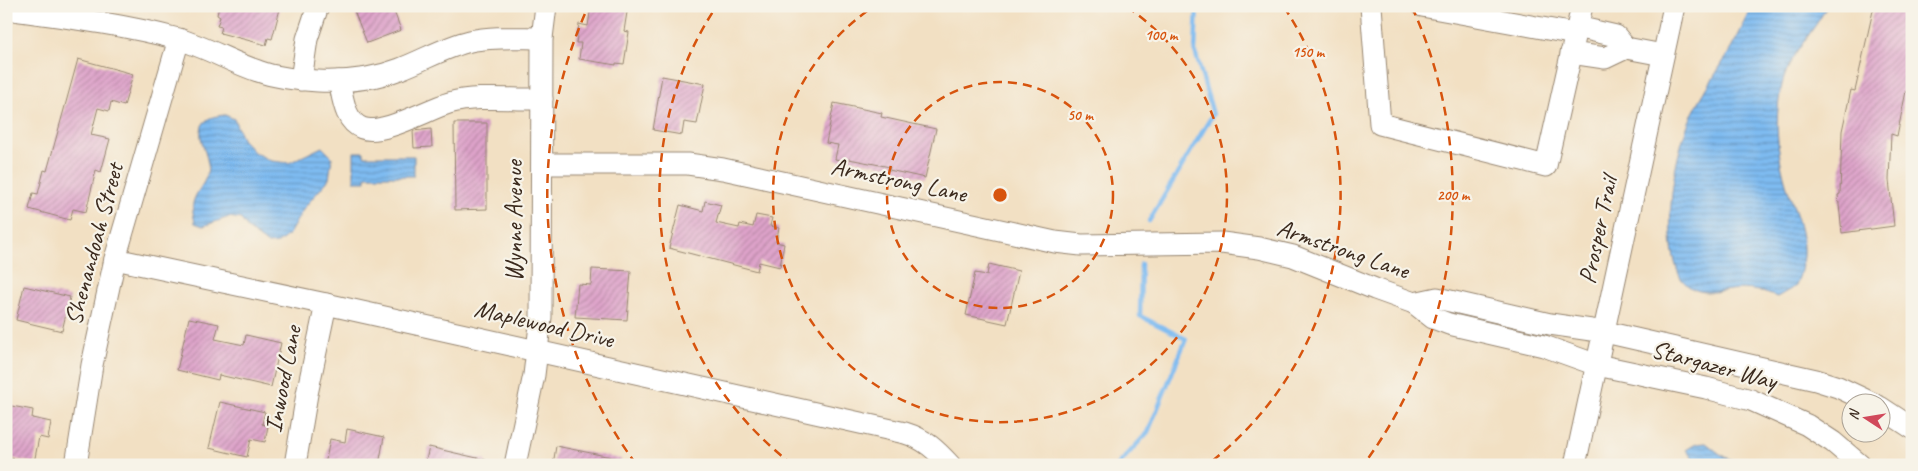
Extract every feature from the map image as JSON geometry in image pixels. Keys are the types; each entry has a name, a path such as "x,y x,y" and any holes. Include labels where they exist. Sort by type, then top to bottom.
{"street":[{"path":"301,80 307,39 318,6"},
{"name":"Wynne Avenue","path":"515,465 538,351 541,304 542,38 546,6"},
{"path":"1372,6 1380,124 1546,166 1582,6"},
{"path":"1422,6 1574,38 1605,58 1626,48 1663,56"},
{"name":"Prosper Trail","path":"1575,465 1674,6"},
{"path":"6,9 77,18 179,39 200,46 259,72 301,80 339,81 360,79 398,70 453,46 472,41 498,38 542,38"},
{"name":"Shenandoah Street","path":"76,465 92,365 115,260 179,39"},
{"path":"339,81 349,118 360,127 374,130 461,100 542,99"},
{"name":"Armstrong Lane","path":"542,164 678,164 704,166 1042,240 1068,244 1222,243 1240,245 1293,256 1414,303 1433,318 1449,324 1544,346 1598,365"},
{"name":"Maplewood Drive","path":"115,260 326,304 919,437 929,443 950,465"},
{"name":"Armstrong Lane","path":"1414,303 1437,298 1550,324 1605,332"},
{"name":"Inwood Lane","path":"295,465 307,394 326,304"},
{"name":"Stargazer Way","path":"1605,332 1816,380 1853,394"},
{"name":"Stargazer Way","path":"1598,365 1728,393 1767,406 1807,425 1833,442 1860,465"},
{"path":"1890,414 1912,428"}],"water":[{"path":"1751,6 1827,6 1791,61 1780,91 1777,125 1780,158 1800,226 1803,254 1796,286 1777,297 1763,292 1740,289 1704,292 1691,288 1683,281 1675,262 1670,227 1676,166 1686,129 1700,100 1732,48"},
{"path":"225,115 234,119 242,139 254,152 271,161 289,163 322,147 332,157 329,179 304,208 289,234 278,243 268,244 248,229 241,219 229,217 203,226 195,223 193,203 206,178 208,168 201,137 202,126 209,119"},
{"path":"354,152 364,152 364,156 414,156 414,176 366,176 366,181 354,181"},
{"path":"1706,443 1720,454 1742,465 1698,465 1686,450 1696,444"}],"building":[{"path":"219,6 269,6 280,9 272,39 268,38 266,45 220,33 222,27 217,26 220,17 217,15"},
{"path":"352,6 392,6 401,30 367,43"},
{"path":"591,6 628,6 624,31 629,32 624,64 616,63 616,65 579,59 581,43 576,43 579,24 588,26"},
{"path":"1874,6 1894,6 1912,11 1912,93 1906,91 1897,136 1891,134 1889,180 1894,226 1842,233 1838,195 1840,194 1842,131 1851,90 1855,91"},
{"path":"78,59 133,74 124,106 111,102 109,111 98,108 91,135 110,139 101,172 96,170 86,212 73,209 70,220 29,209 33,193 38,194 44,170 47,171"},
{"path":"662,76 705,84 697,124 684,122 682,135 653,130"},
{"path":"834,103 882,113 881,117 936,129 925,178 889,170 890,167 849,159 848,162 835,159 838,145 826,143"},
{"path":"454,123 487,123 487,209 455,210"},
{"path":"431,129 432,147 414,148 413,131"},
{"path":"705,201 721,205 716,223 739,228 740,224 753,227 756,215 772,218 770,226 779,228 776,242 784,244 780,267 759,262 757,271 669,248 680,205 703,211"},
{"path":"989,264 1019,271 1007,324 966,315 975,273 987,275"},
{"path":"592,269 631,271 627,320 575,317 578,284 591,285"},
{"path":"24,286 70,297 62,331 16,320"},
{"path":"189,318 219,324 215,339 244,345 246,335 281,343 271,387 219,375 218,380 177,370"},
{"path":"220,402 265,412 262,424 268,426 265,442 251,439 247,457 209,448"},
{"path":"6,405 33,410 32,418 51,422 48,439 39,437 34,463 6,457"},
{"path":"347,429 384,437 379,465 325,465 330,439 345,442"},
{"path":"556,446 621,459 621,465 553,465"},
{"path":"429,447 486,460 486,465 425,465"}],"waterway":[{"path":"1149,221 1213,114 1195,51 1197,6"},
{"path":"1118,465 1148,432 1186,339 1140,316 1141,264"}]}
